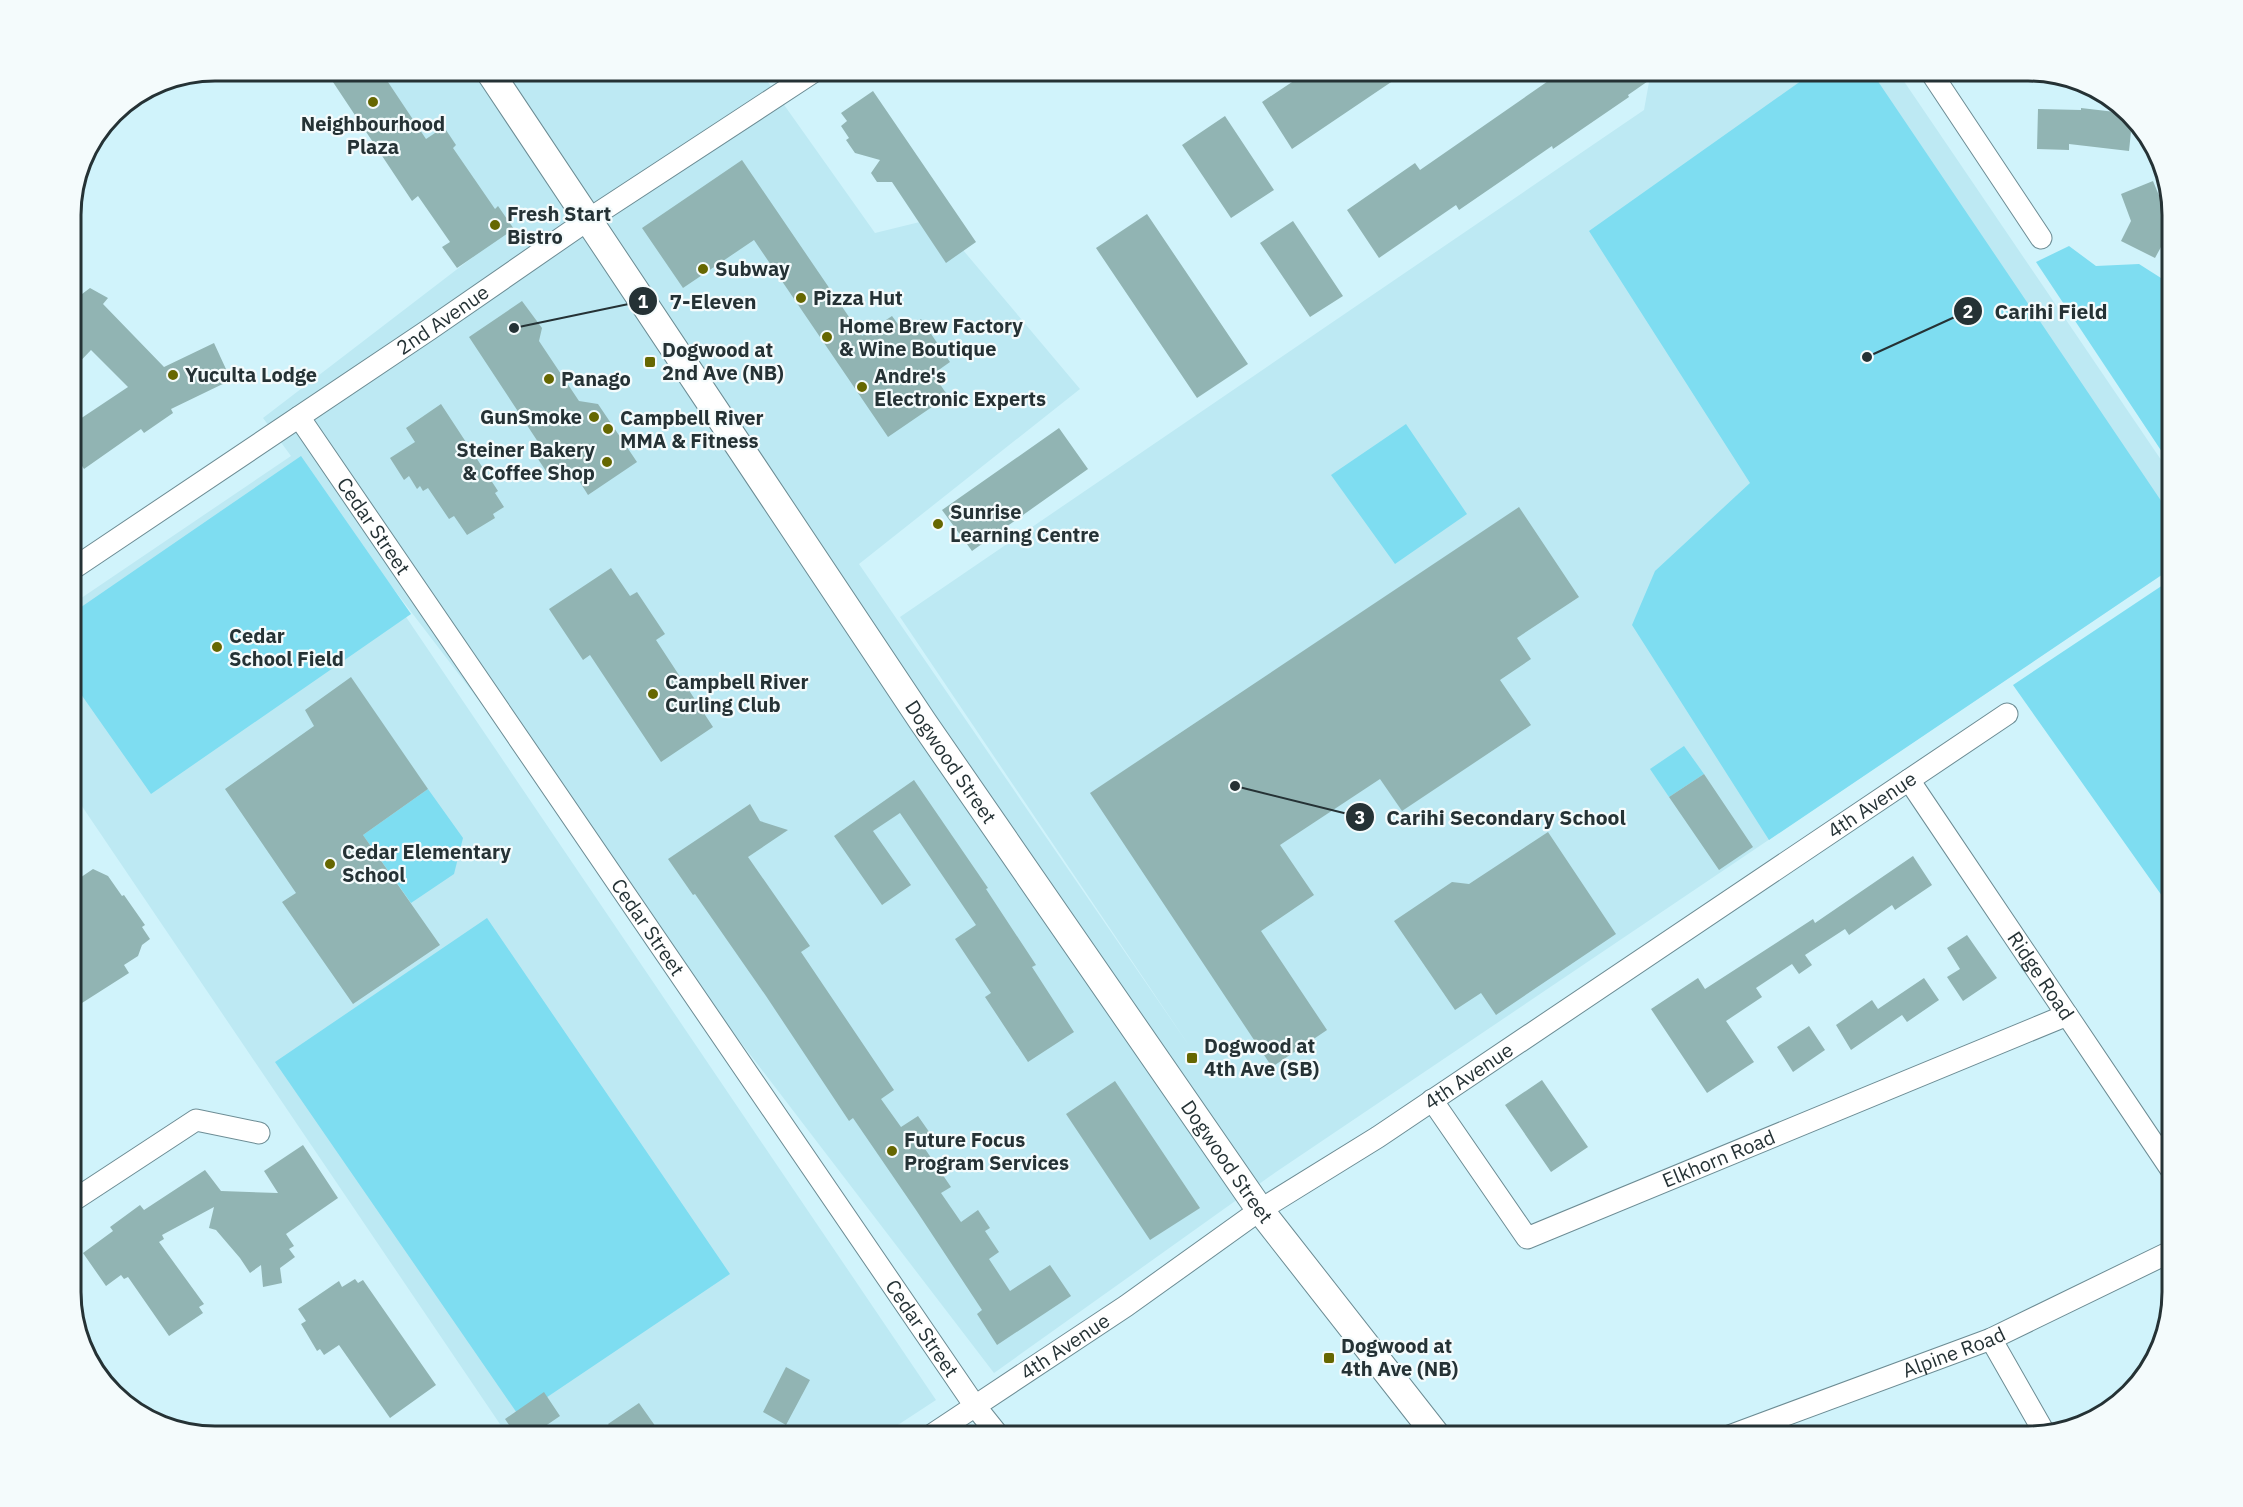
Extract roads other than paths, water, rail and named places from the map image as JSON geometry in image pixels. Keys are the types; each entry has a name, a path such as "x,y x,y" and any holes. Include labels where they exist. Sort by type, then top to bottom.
{"main road":[{"name":"Dogwood Street","path":"496,81 916,713 1260,1210 1428,1426"}],"street":[{"name":"2nd Avenue","path":"81,563 589,219 798,81"},
{"path":"1936,81 2041,238"},
{"name":"Cedar Street","path":"299,417 990,1426"},
{"name":"4th Avenue","path":"946,1426 1126,1306 1260,1210 1432,1100 2007,714"},
{"name":"Ridge Road","path":"1909,780 2162,1156"},
{"name":"Elkhorn Road","path":"1432,1100 1527,1238 2067,1015"},
{"path":"81,1195 196,1120 259,1133"},
{"name":"Alpine Road","path":"1758,1426 1991,1339 2162,1256"},
{"path":"1991,1339 2040,1425"}],"place":[{"name":"Neighbourhood Plaza","path":"373,102"},
{"name":"Fresh Start Bistro","path":"495,225"},
{"name":"Subway","path":"703,269"},
{"name":"Pizza Hut","path":"801,298"},
{"name":"7-Eleven","path":"514,328"},
{"name":"Home Brew Factory & Wine Boutique","path":"827,337"},
{"name":"Carihi Field","path":"1867,357"},
{"name":"Dogwood at 2nd Ave (NB)","path":"650,362"},
{"name":"Yuculta Lodge","path":"173,375"},
{"name":"Panago","path":"549,379"},
{"name":"Andre's Electronic Experts","path":"862,387"},
{"name":"GunSmoke","path":"594,417"},
{"name":"Campbell River MMA & Fitness","path":"608,429"},
{"name":"Steiner Bakery & Coffee Shop","path":"607,462"},
{"name":"Sunrise Learning Centre","path":"938,524"},
{"name":"Cedar School Field","path":"217,647"},
{"name":"Campbell River Curling Club","path":"653,694"},
{"name":"Carihi Secondary School","path":"1235,786"},
{"name":"Cedar Elementary School","path":"330,864"},
{"name":"Dogwood at 4th Ave (SB)","path":"1192,1058"},
{"name":"Future Focus Program Services","path":"892,1151"},
{"name":"Dogwood at 4th Ave (NB)","path":"1329,1358"}]}
